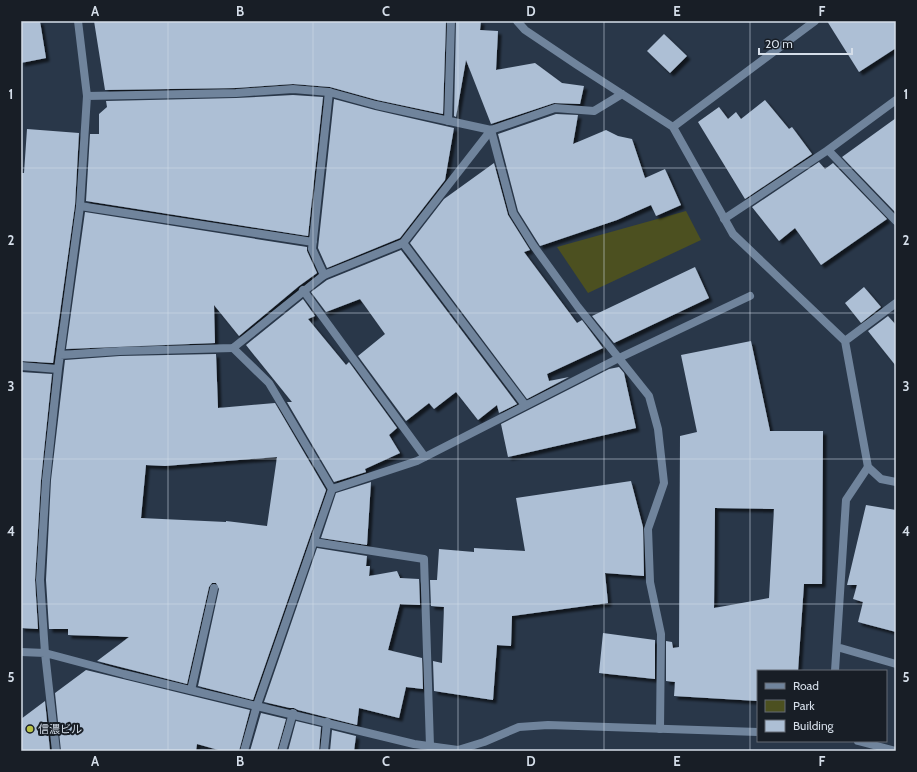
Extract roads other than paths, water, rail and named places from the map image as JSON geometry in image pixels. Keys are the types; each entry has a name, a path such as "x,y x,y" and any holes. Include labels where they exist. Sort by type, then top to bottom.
{"street":[{"path":"56,751 45,653 40,580 46,480 58,369 80,206 87,96 78,21"},
{"path":"448,121 451,21"},
{"path":"517,21 525,30 673,127 733,234 845,341 868,467 881,479 896,482"},
{"path":"673,127 815,21"},
{"path":"87,96 236,93 293,89 329,92 491,130 555,108 594,111 622,94"},
{"path":"324,275 312,249 329,92"},
{"path":"724,219 828,150 896,100"},
{"path":"60,355 120,351 233,348 303,290 324,275 403,243 491,130"},
{"path":"491,130 513,213 574,301 649,396 658,429 664,483 648,529 650,582 661,634 660,729"},
{"path":"828,150 896,220"},
{"path":"80,206 313,242"},
{"path":"403,243 525,406"},
{"path":"303,290 425,457"},
{"path":"332,489 425,457 619,358 750,296"},
{"path":"845,341 896,303"},
{"path":"233,348 269,383 332,489 257,705 244,751"},
{"path":"21,366 58,369"},
{"path":"834,670 838,647 846,500 868,467"},
{"path":"314,542 424,559 430,746"},
{"path":"192,690 214,588"},
{"path":"838,647 896,664"},
{"path":"21,652 45,653 414,744 458,750 484,742 519,727 548,725 757,732"},
{"path":"282,751 293,713"},
{"path":"324,751 327,722"},
{"path":"862,742 896,751"}],"place":[{"name":"信濃ビル","path":"30,729"}]}
